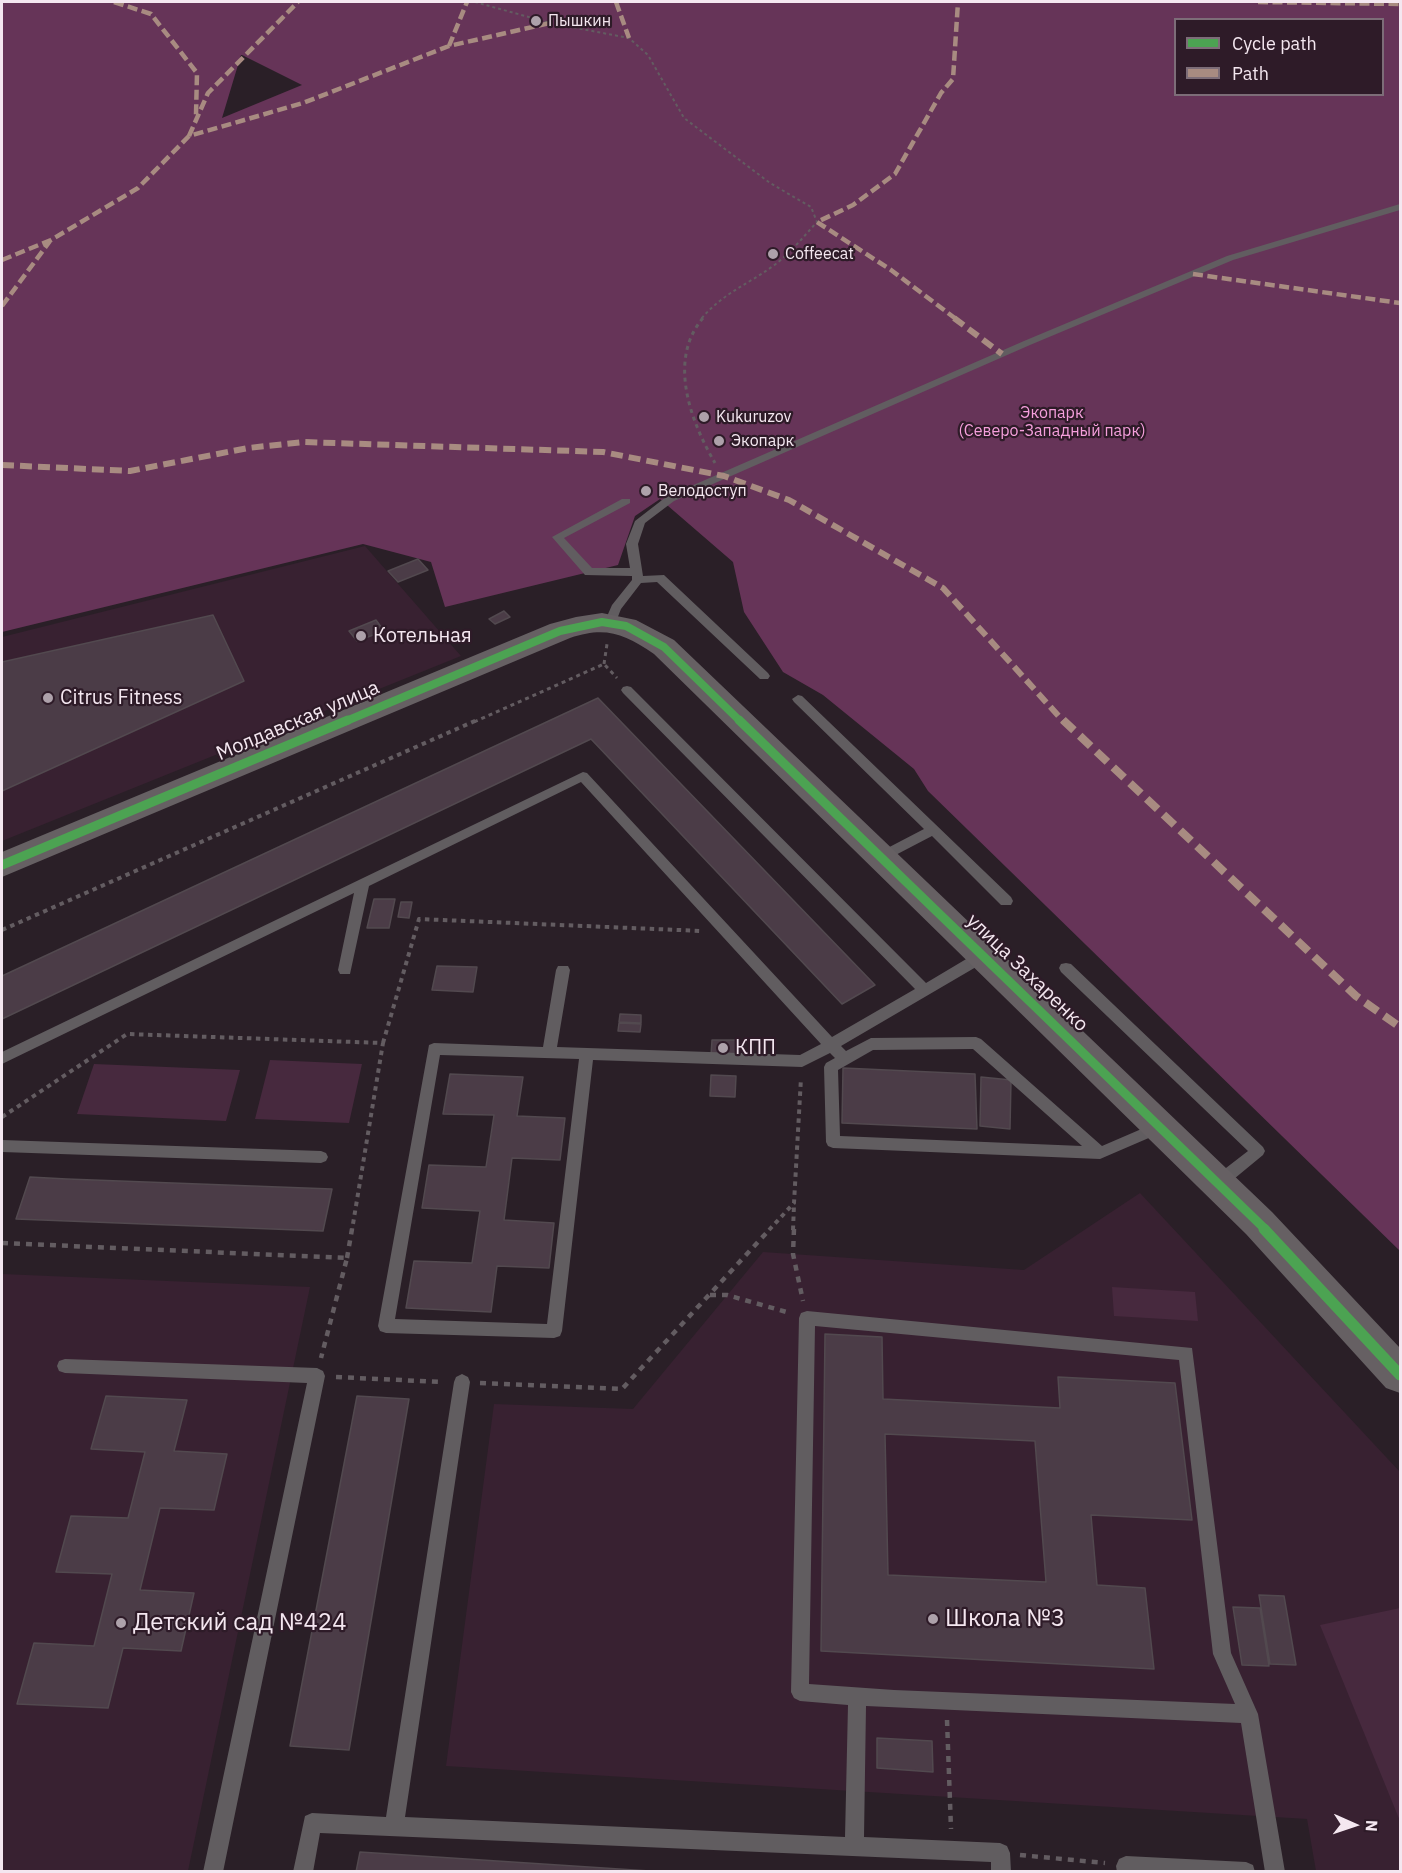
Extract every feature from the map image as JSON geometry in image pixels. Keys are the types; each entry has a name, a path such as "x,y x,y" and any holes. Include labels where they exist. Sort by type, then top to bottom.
{"street":[{"name":"улица Захаренко","path":"611,621 639,630 664,647 1260,1223 1401,1375"},
{"name":"Молдавская улица","path":"2,865 560,631 584,623 611,621"}],"lane":[{"path":"611,621 616,608 638,576 632,544 640,521 670,499 1027,343 1230,258 1401,207"},
{"path":"626,501 557,537 589,572 660,578 764,676"},
{"path":"627,690 923,989"},
{"path":"798,699 1006,901"},
{"path":"2,1058 583,776 845,1059"},
{"path":"881,857 933,830"},
{"path":"345,970 363,883"},
{"path":"586,1054 554,1331 386,1326 434,1049 802,1061 983,956"},
{"path":"1066,968 1257,1151 1218,1183"},
{"path":"549,1053 563,970"},
{"path":"1100,1153 976,1043 872,1044 831,1068 833,1142 1100,1153 1160,1127"},
{"path":"2,1146 321,1157"},
{"path":"1249,1714 946,1701 800,1692 807,1318 1186,1353 1222,1654 1249,1714 1275,1872"},
{"path":"65,1366 317,1376 213,1872"},
{"path":"394,1827 462,1382"},
{"path":"854,1846 857,1696"},
{"path":"303,1872 312,1823 952,1851 1001,1862"},
{"path":"1127,1869 1246,1872"}],"path":[{"path":"475,2 550,23 630,38 648,55 684,118 770,183 811,207 818,222 773,266 714,304 688,341 683,366 685,394 707,450 724,476"},
{"path":"2,930 604,664 627,690"},
{"path":"727,932 418,919 383,1043 347,1258 317,1376 622,1389 794,1203"},
{"path":"2,1117 127,1034 383,1043"},
{"path":"710,1295 727,1295 807,1318 793,1254 802,1061"},
{"path":"2,1242 347,1258"},
{"path":"946,1701 952,1851"},
{"path":"1001,1862 1127,1869"}],"shaded area":[{"path":"365,546 461,656 2,841 2,637"},
{"path":"270,1060 362,1064 349,1123 255,1119"},
{"path":"94,1064 240,1070 226,1121 77,1114"},
{"name":"Школа №3","path":"1140,1193 1400,1472 1400,1871 1316,1871 1307,1819 446,1766 494,1404 633,1409 763,1252 1024,1270"},
{"name":"Детский сад №424","path":"2,1274 310,1287 188,1871 2,1872"},
{"path":"1112,1287 1195,1292 1198,1321 1114,1316"},
{"path":"1400,1608 1400,1821 1320,1625"}],"green space":[{"name":"Экопарк (Северо-Западный парк)","path":"2,2 1400,2 1400,1251 928,791 914,769 823,695 783,672 744,612 733,562 660,499 635,516 618,565 445,607 431,562 363,544 2,632","holes":["242,55 302,85 222,118"]}],"building":[{"path":"418,559 428,570 398,582 388,571"},
{"path":"504,611 510,617 495,624 489,619"},
{"path":"213,615 244,681 2,791 2,662"},
{"name":"Котельная","path":"376,620 384,631 357,641 349,631"},
{"path":"598,698 875,985 842,1004 591,739 2,1019 2,976"},
{"path":"374,899 395,899 389,928 367,928"},
{"path":"401,902 412,902 409,918 398,917"},
{"path":"437,966 477,967 473,992 432,990"},
{"path":"620,1014 641,1015 641,1023 619,1022"},
{"path":"619,1023 641,1024 640,1032 618,1031"},
{"name":"КПП","path":"712,1040 736,1040 735,1057 711,1056"},
{"path":"843,1068 975,1074 977,1129 842,1123"},
{"path":"450,1074 523,1077 517,1116 565,1118 560,1160 512,1158 504,1220 554,1223 549,1268 497,1266 491,1312 406,1308 414,1261 472,1263 480,1211 422,1208 429,1165 486,1167 494,1115 443,1114"},
{"path":"711,1075 736,1076 735,1097 710,1096"},
{"path":"981,1077 1011,1080 1010,1129 980,1126"},
{"path":"30,1177 332,1189 323,1231 16,1219"},
{"path":"825,1334 882,1337 883,1399 1060,1408 1058,1377 1175,1383 1192,1520 1091,1515 1097,1585 1145,1588 1154,1669 821,1651","holes":["885,1434 1035,1441 1046,1582 888,1575"]},
{"path":"106,1396 187,1400 174,1451 227,1454 214,1510 160,1508 140,1590 194,1593 181,1651 123,1648 108,1708 17,1704 34,1643 94,1646 112,1574 56,1572 71,1516 128,1518 145,1452 91,1449"},
{"path":"357,1396 409,1399 349,1750 290,1746"},
{"path":"1259,1595 1284,1596 1296,1665 1270,1664"},
{"path":"1233,1607 1260,1608 1269,1666 1242,1665"},
{"path":"877,1738 932,1741 933,1772 877,1768"},
{"path":"360,1852 665,1872 356,1872"}],"marked path":[{"path":"114,2 151,14 197,73 196,115"},
{"path":"189,136 208,93 298,2"},
{"path":"449,46 467,2"},
{"path":"616,2 629,38"},
{"path":"958,2 953,79 941,93 895,174 853,205 817,222 891,270 1002,354"},
{"path":"1258,2 1400,4"},
{"path":"2,260 51,240 138,188 189,136 303,103 449,46 550,23"},
{"path":"2,306 50,241"},
{"path":"1193,274 1400,303"},
{"path":"2,465 130,471 248,448 304,442 603,452 724,476 789,500 943,588 1049,707 1356,996 1400,1027"}],"cycle path":[{"path":"2,865 560,631 602,622 626,626 664,647 1259,1223 1400,1375"}],"place":[{"name":"Пышкин","path":"536,21"},
{"name":"Coffeecat","path":"773,254"},
{"name":"Kukuruzov","path":"704,417"},
{"name":"Экопарк","path":"719,441"},
{"name":"Велодоступ","path":"646,491"},
{"name":"Котельная","path":"361,636"},
{"name":"Citrus Fitness","path":"48,698"},
{"name":"КПП","path":"723,1048"},
{"name":"Школа №3","path":"933,1619"},
{"name":"Детский сад №424","path":"121,1623"}]}
